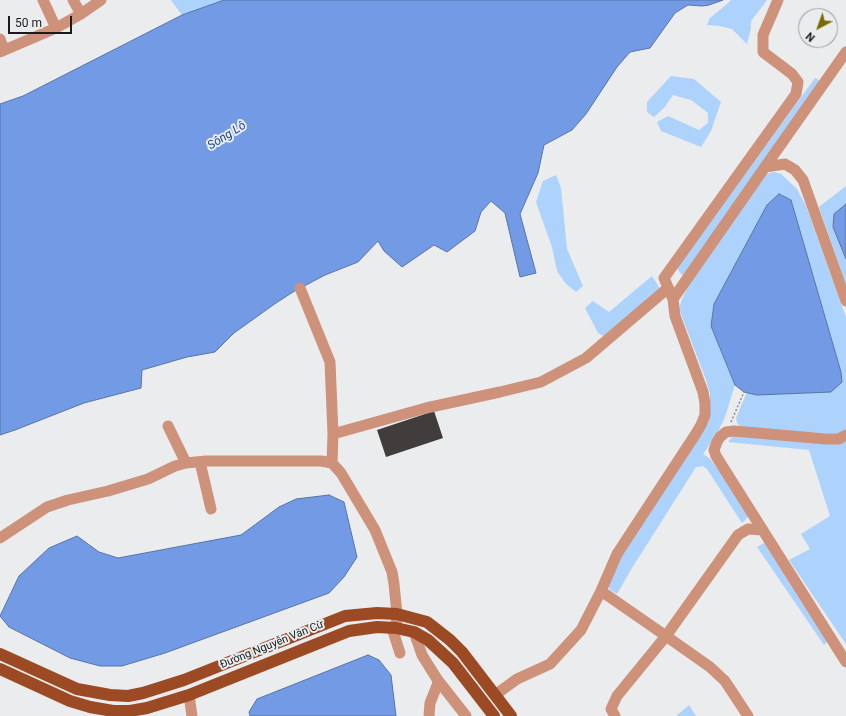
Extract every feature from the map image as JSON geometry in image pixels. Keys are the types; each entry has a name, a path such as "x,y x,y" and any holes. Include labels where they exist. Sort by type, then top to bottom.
{"main road":[{"name":"Đường Nguyễn Văn Cừ","path":"0,654 77,688 110,696 128,696 143,693 184,680 345,616 377,613 397,614 427,622 442,632 462,652 511,716"},
{"name":"Đường Nguyễn Văn Cừ","path":"0,669 70,701 90,707 112,711 130,711 147,708 190,695 349,631 377,627 394,628 414,632 428,640 453,663 494,716"}],"street":[{"path":"43,0 56,28"},
{"path":"73,0 80,14"},
{"path":"0,39 2,51 56,28 101,0"},
{"path":"495,695 517,679 550,664 581,630 601,591 617,554 701,425 705,415 703,392 675,316 673,299 664,278 796,94 798,82 792,74 763,52 763,35 778,0"},
{"path":"673,299 846,52"},
{"path":"765,167 785,164 795,170 803,180 846,301"},
{"path":"300,288 330,362 333,434 332,463"},
{"path":"333,434 426,408 541,382 586,358 668,288"},
{"path":"168,426 186,463"},
{"path":"846,435 839,438 826,439 734,431 726,432 720,437 714,450 716,456 846,662"},
{"path":"0,538 47,507 148,479 174,466 186,463 320,461 332,463 341,473 375,530 392,572 397,614 394,628 400,653"},
{"path":"200,462 211,509"},
{"path":"615,716 612,709 616,696 666,636 738,535 748,529 763,530"},
{"path":"601,591 710,667 725,681 748,716"},
{"path":"414,632 422,655 437,679 466,716"},
{"path":"429,716 430,703 438,684 437,679"},
{"path":"190,695 192,716"}],"path":[{"path":"726,432 744,392"}],"shaded area":[{"path":"171,0 224,0 182,15"},
{"path":"731,0 767,0 751,21 747,44 732,29 707,25 710,18"},
{"path":"671,76 694,79 721,102 711,131 701,147 661,131 657,122 668,116 699,130 708,123 708,113 691,100 673,95 664,108 654,117 647,112 647,102"},
{"path":"815,78 821,81 686,275 682,275 678,270 678,267"},
{"path":"774,172 781,174 797,189 806,206 846,317 846,432 838,434 752,429 740,426 737,423 736,418 747,392 757,395 842,382 841,372 791,200 767,205 714,304 711,326 735,385 725,417 717,434 703,454 709,458 720,471 748,517 742,523 707,469 703,466 696,467 617,594 610,590 608,584 619,559 707,424 710,410 710,394 679,309 682,299 693,277 763,175"},
{"path":"556,175 561,188 567,249 583,286 576,292 566,284 557,271 552,247 536,202 543,181"},
{"path":"846,186 846,204 834,214 833,227 846,259 846,285 819,207"},
{"path":"652,276 661,290 605,337 598,333 585,308 593,301 609,312"},
{"path":"735,434 846,438 846,644 789,560 810,549 801,534 830,516 809,450 728,442"},
{"path":"766,542 829,640 824,645 757,547"},
{"path":"689,705 696,716 676,716"}],"water":[{"name":"Sông Lô","path":"224,0 723,0 702,6 688,5 675,13 650,48 630,52 617,67 586,114 572,130 544,145 538,173 520,214 536,273 520,277 505,213 491,201 481,212 475,231 447,252 434,245 402,267 384,251 378,241 358,262 325,275 276,303 234,333 215,352 187,357 142,370 141,388 84,403 0,435 0,104 23,96 182,15"},
{"path":"779,194 791,200 841,372 842,382 831,392 757,395 744,392 735,385 711,326 714,304 767,205"},
{"path":"846,204 846,259 833,227 834,214"},
{"path":"329,495 344,502 357,557 344,577 329,593 165,653 122,666 100,666 70,658 9,627 0,616 19,576 49,548 77,536 99,552 118,558 241,535 279,507 296,499"},
{"path":"368,655 379,660 391,675 396,716 250,716 249,712 257,699"}],"building":[{"path":"434,411 443,438 386,457 377,430"}]}
